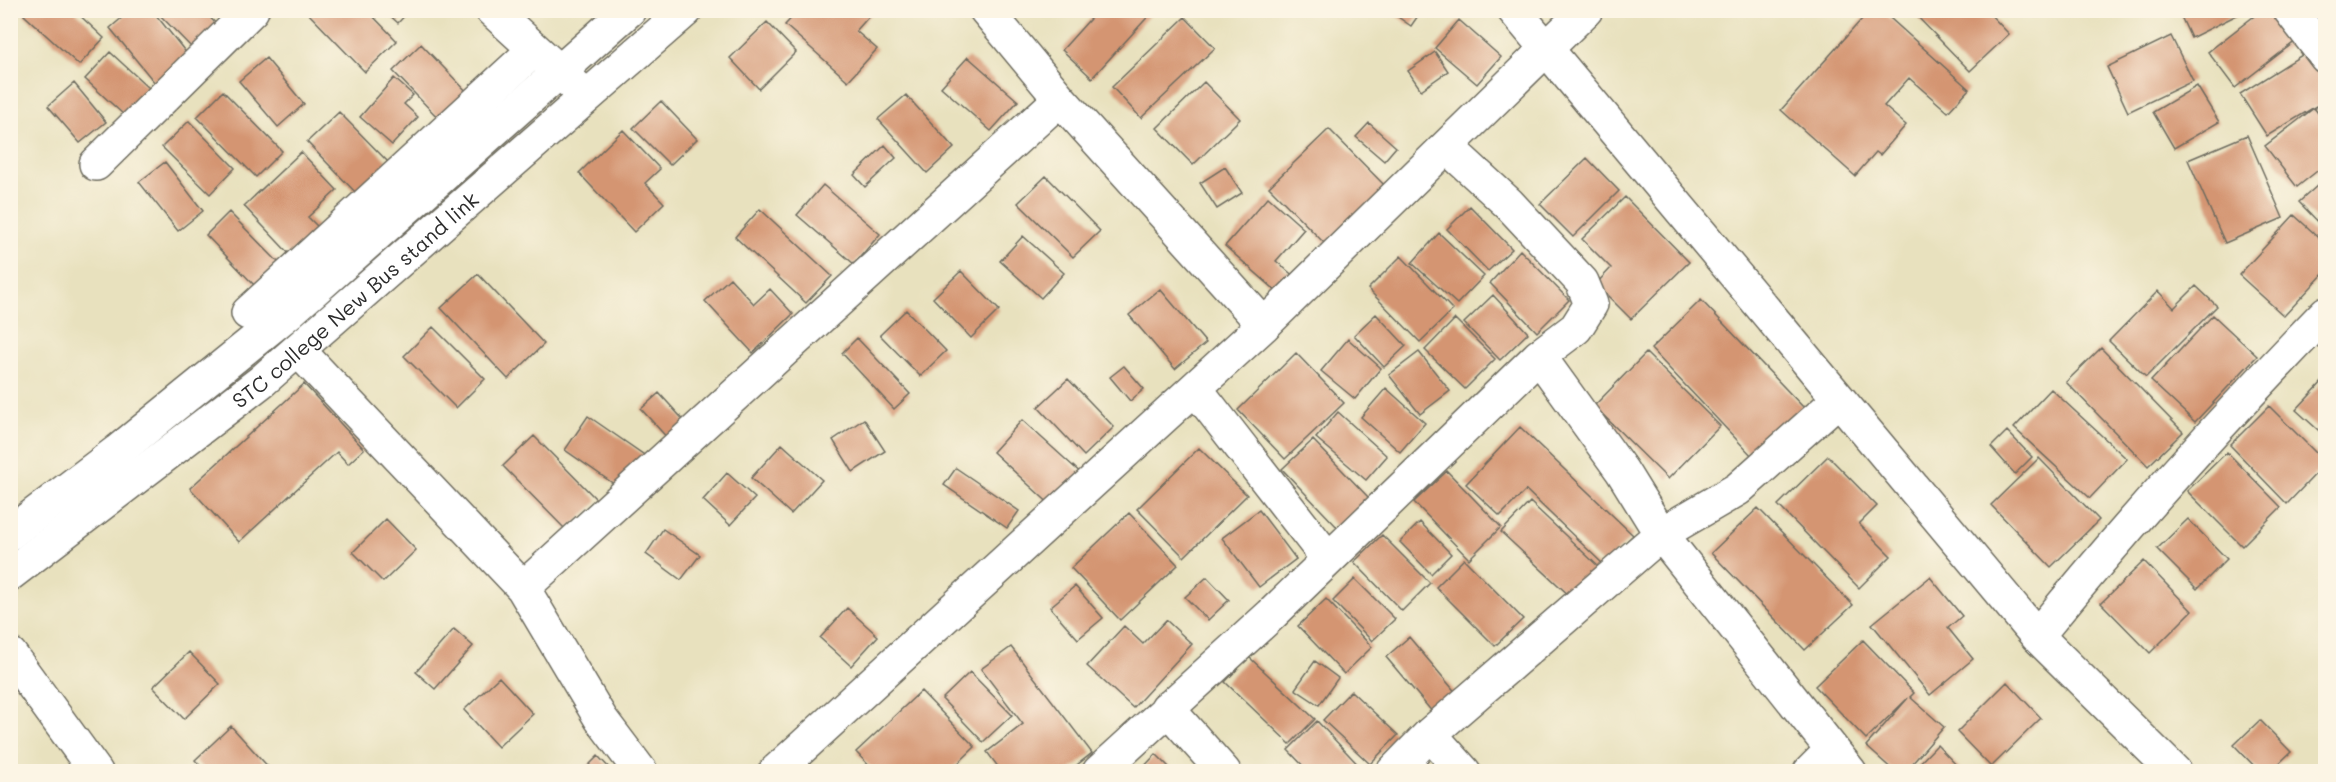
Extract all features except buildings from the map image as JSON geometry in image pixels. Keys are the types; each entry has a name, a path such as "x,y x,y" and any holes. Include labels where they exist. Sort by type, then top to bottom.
{"street":[{"path":"96,164 252,10"},
{"path":"492,10 586,96"},
{"path":"10,533 118,451 287,314 629,10"},
{"name":"STC college New Bus stand link","path":"10,574 262,381 686,10"},
{"path":"986,10 1060,99 1264,325"},
{"path":"1514,10 2037,636 2175,771"},
{"path":"775,771 1264,325 1586,10"},
{"path":"2290,10 2325,57"},
{"path":"248,313 534,50"},
{"path":"523,588 1060,99"},
{"path":"1099,771 1271,615 1539,356 1576,328 1591,304 1582,282 1509,204 1447,147"},
{"path":"2037,636 2109,547 2325,313"},
{"path":"298,350 523,588 601,719 641,771"},
{"path":"1539,356 1622,471 1661,534 1831,764"},
{"path":"1195,388 1328,559"},
{"path":"1393,771 1430,734 1661,534 1738,489 1839,399"},
{"path":"10,654 96,771"},
{"path":"1167,708 1224,771"},
{"path":"1430,734 1464,771"}]}
